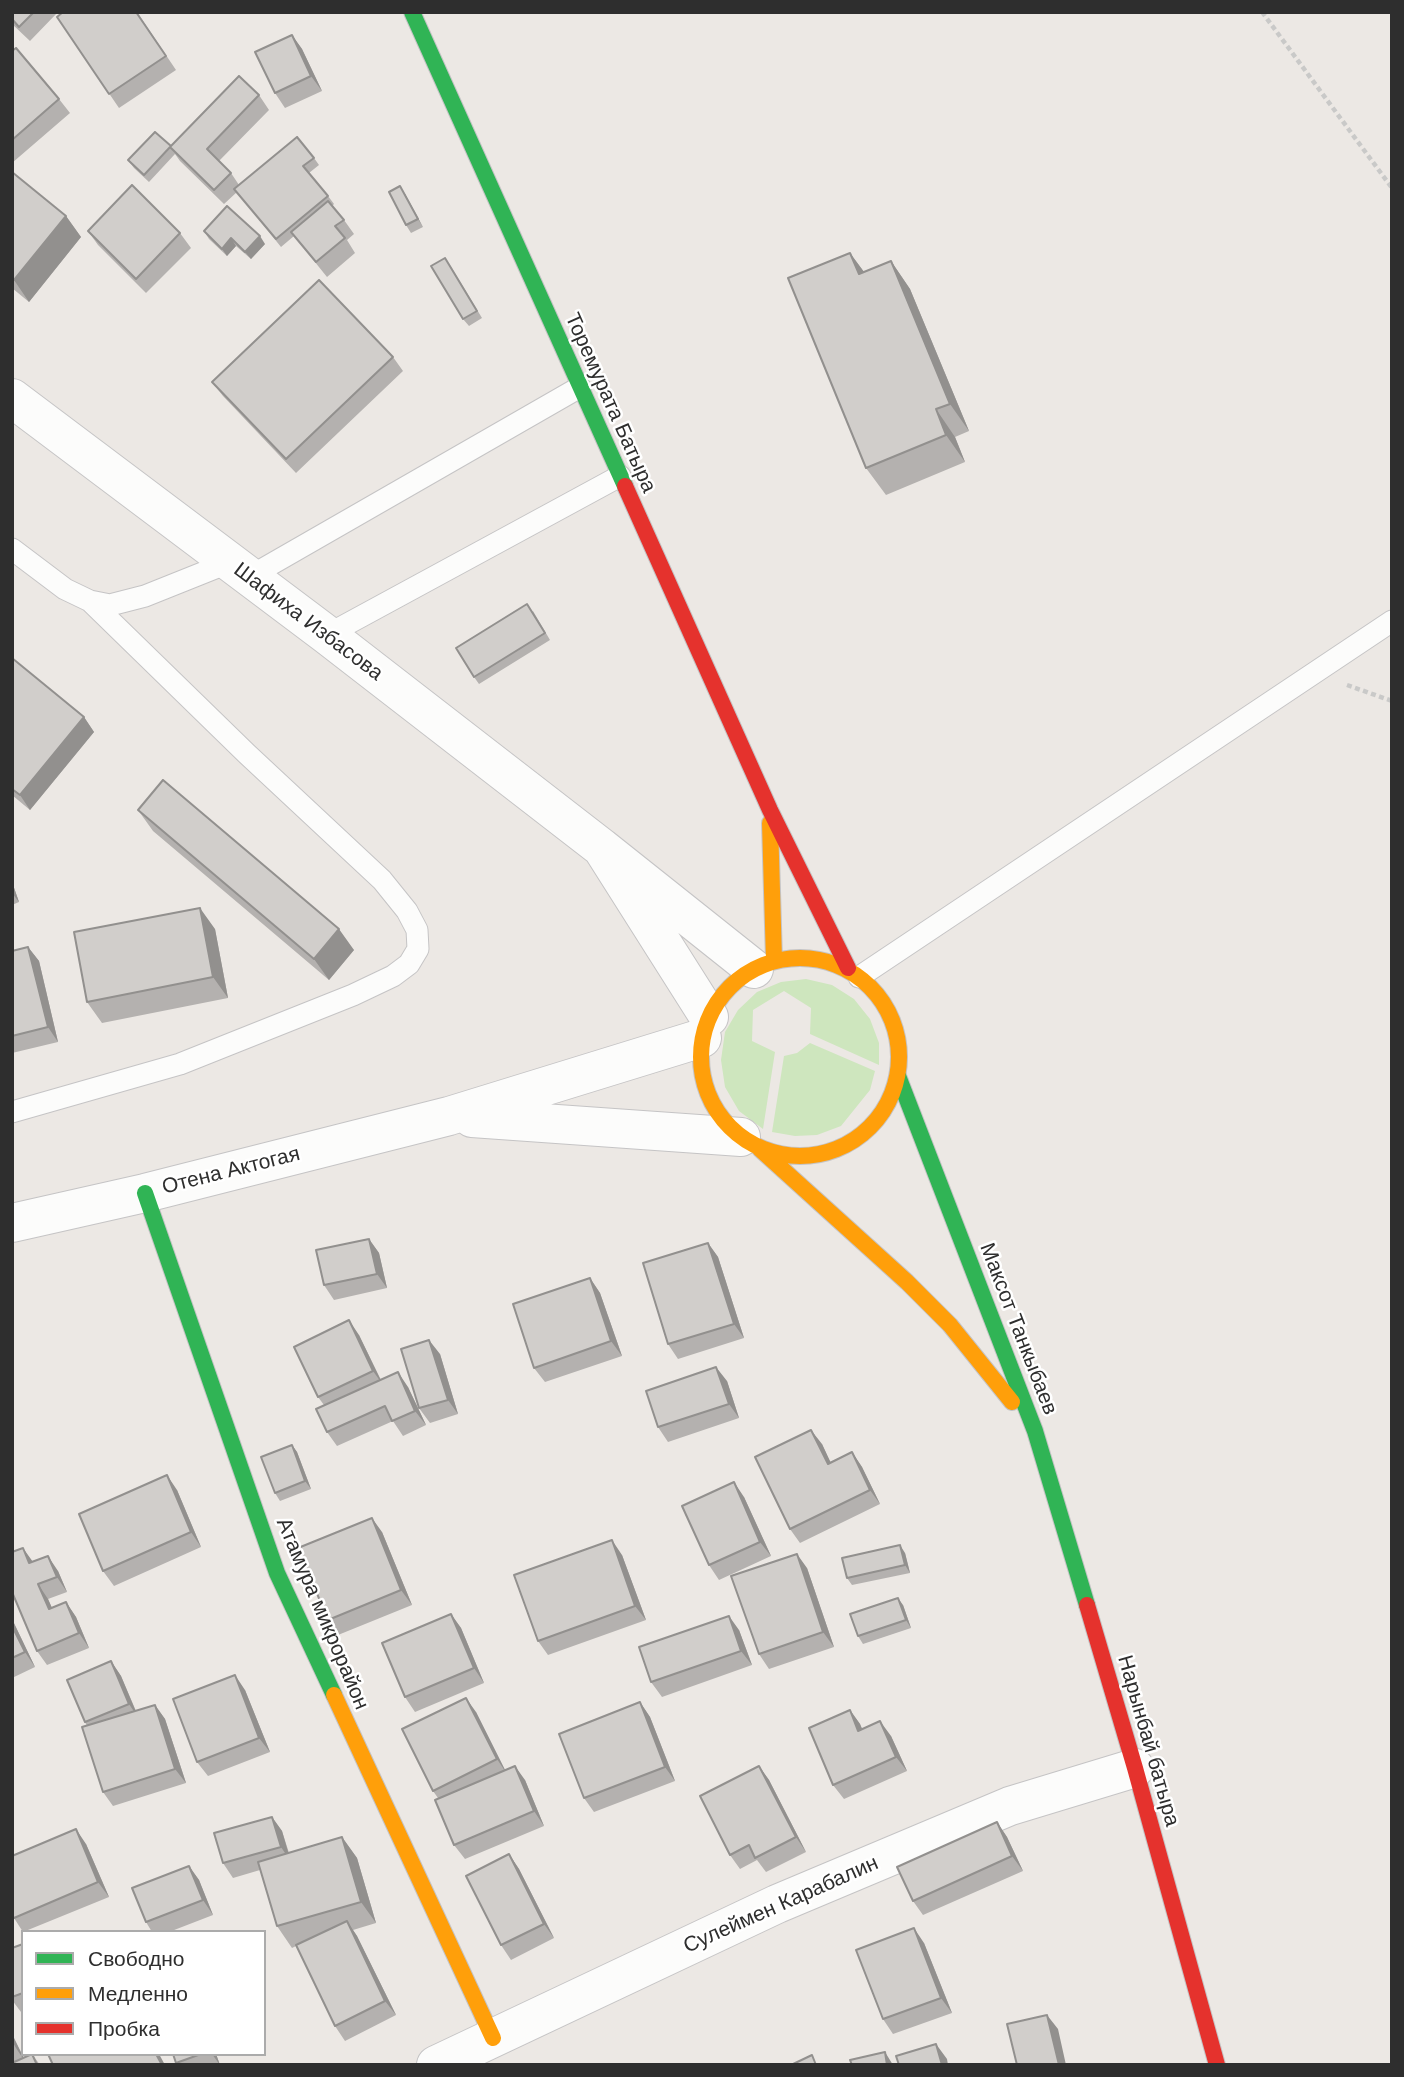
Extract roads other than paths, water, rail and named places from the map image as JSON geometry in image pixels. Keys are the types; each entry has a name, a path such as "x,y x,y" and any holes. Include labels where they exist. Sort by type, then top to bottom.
{"street":[{"name":"Торемурата Батыра","path":"412,12 770,810 854,972"},
{"name":"Шафиха Избасова","path":"12,398 327,635 602,848 764,964"},
{"path":"764,964 770,810"},
{"path":"602,848 705,1028"},
{"path":"796,957 819,959 854,972 882,999 897,1031 900,1054 898,1076 881,1116 865,1133 847,1145 826,1153 804,1157 782,1155 751,1143 725,1122 712,1103 704,1083 701,1060 705,1028 720,998 735,981 764,964 796,957"},
{"name":"Отена Актогая","path":"12,1223 145,1193 449,1116 705,1028"},
{"name":"Максот Танкыбаев","path":"898,1076 1035,1431"},
{"name":"Отена Актогая","path":"449,1116 751,1143"},
{"name":"Максот Танкыбаев","path":"751,1143 907,1282 950,1325 1035,1431"},
{"name":"Атамура микрорайон","path":"145,1193 277,1573 493,2038"},
{"name":"Нарынбай батыра","path":"1035,1431 1135,1768 1217,2065"},
{"name":"Сулеймен Карабалин","path":"436,2065 777,1904 838,1878 1010,1806 1135,1768"}],"lane":[{"path":"12,549 65,589 90,601 110,605 240,569 580,387"},
{"path":"327,635 620,476"},
{"path":"12,1112 180,1064 353,995 393,976 409,964 418,949 417,930 407,911 382,880 247,754 90,601"},
{"path":"854,972 1392,621"}]}
